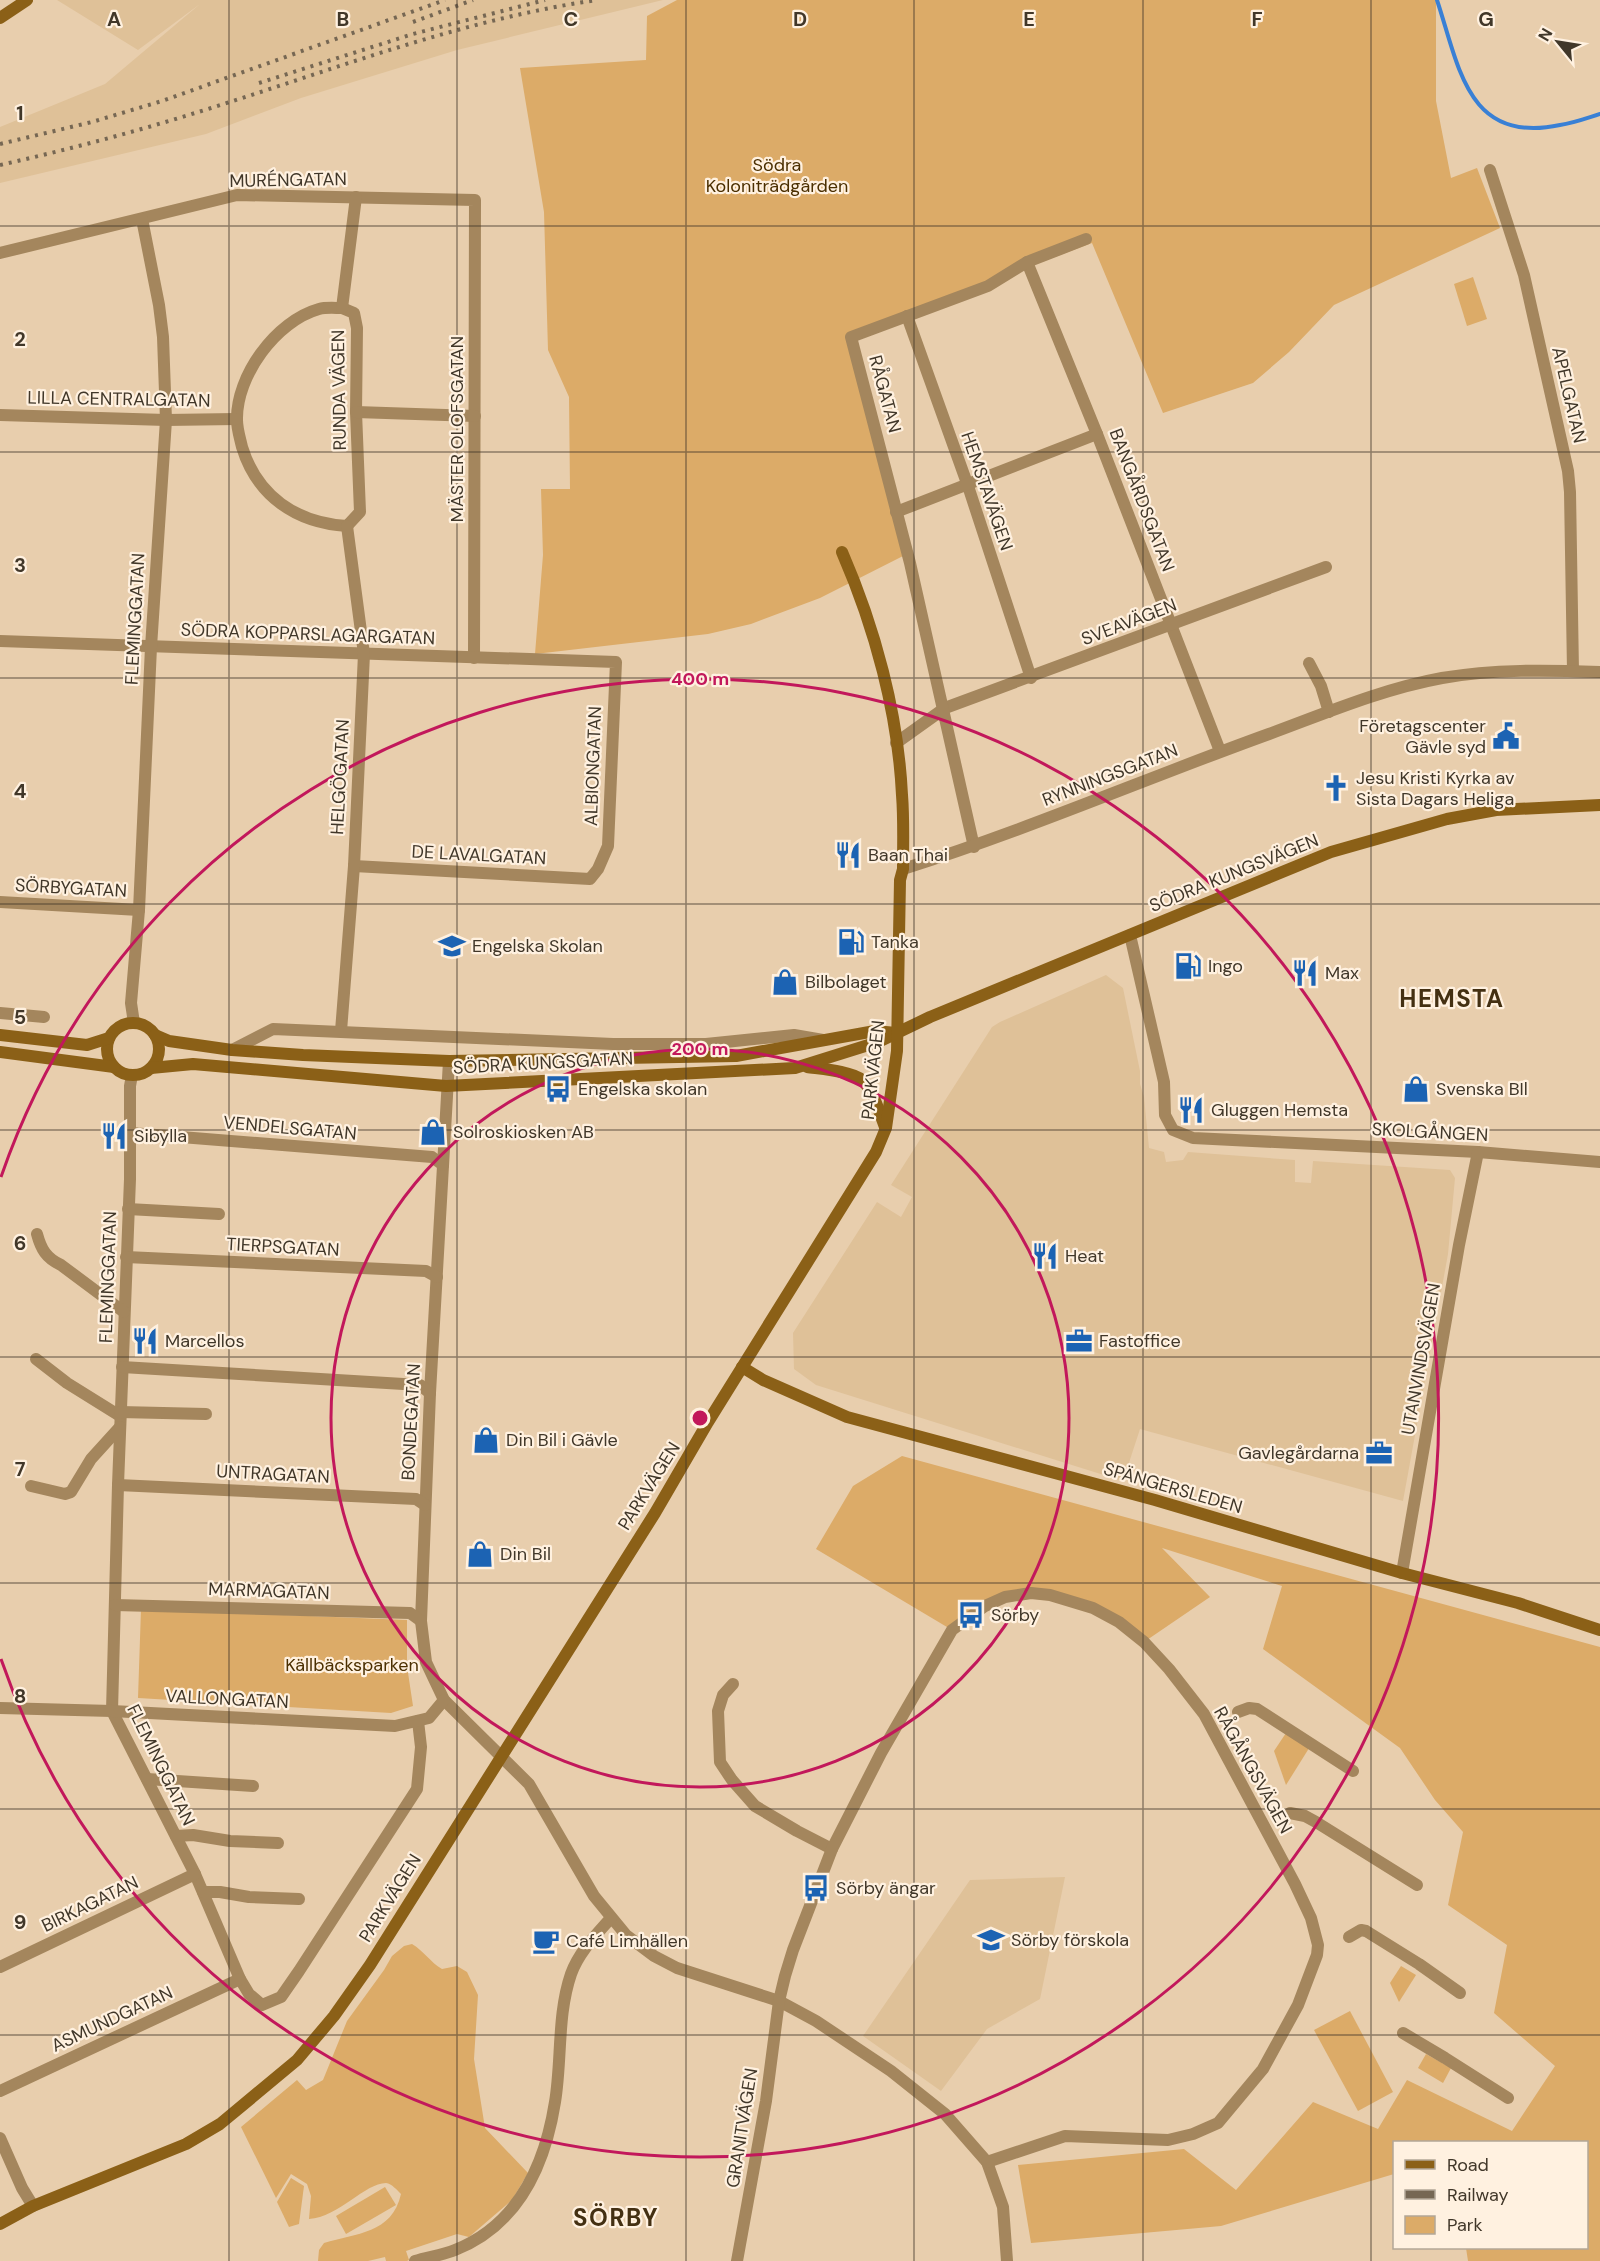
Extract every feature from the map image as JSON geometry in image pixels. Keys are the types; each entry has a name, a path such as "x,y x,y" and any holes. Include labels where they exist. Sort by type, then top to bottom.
{"main road":[{"path":"0,18 27,0"},
{"name":"PARKVÄGEN","path":"0,2224 33,2206 186,2144 220,2124 297,2061 334,2016 370,1965 655,1513 742,1367 861,1178 886,1128 897,1051 900,880 903,869 902,794 888,695 852,575 842,552"},
{"name":"SÖDRA KUNGSVÄGEN","path":"897,1033 930,1017 1331,852 1447,819 1496,810 1600,805"},
{"path":"132,1075 122,1073 114,1067 107,1053 110,1038 119,1027 134,1023"},
{"name":"SÖDRA KUNGSGATAN","path":"134,1023 148,1028 155,1035 169,1041 232,1050 449,1061 736,1056 827,1041 875,1030 897,1033"},
{"name":"SÖDRA KUNGSGATAN","path":"132,1075 142,1074 151,1068 193,1064 446,1086 735,1072 803,1066 878,1042 897,1033"},
{"path":"0,1035 87,1045 110,1038"},
{"path":"151,1068 157,1060 159,1050 155,1035"},
{"path":"0,1052 114,1067"},
{"path":"803,1066 838,1072 861,1080 874,1100 886,1128"},
{"name":"SPÄNGERSLEDEN","path":"742,1367 764,1380 847,1417 1155,1500 1402,1573 1518,1603 1600,1630"}],"street":[{"name":"APELGATAN","path":"1490,170 1524,275 1568,471 1573,671"},
{"name":"MURÉNGATAN","path":"0,253 237,195 475,200"},
{"path":"342,308 356,197"},
{"name":"MÄSTER OLOFSGATAN","path":"474,658 475,200"},
{"name":"FLEMINGGATAN","path":"134,1023 131,1003 139,910 151,647 166,420 162,327 142,219"},
{"name":"RÅGATAN","path":"974,847 945,708 883,454 851,337 988,286 1027,262 1086,239"},
{"name":"BANGÅRDSGATAN","path":"1027,262 1097,434 1220,751"},
{"name":"RUNDA VÄGEN","path":"342,308 354,313 357,328 356,412 360,512 347,526 329,525 298,515 266,493 252,472 244,453 236,419 240,395 256,358 278,334 319,309 342,308"},
{"name":"HEMSTAVÄGEN","path":"907,316 968,486 1031,678"},
{"path":"356,412 475,416"},
{"name":"LILLA CENTRALGATAN","path":"0,415 166,420 236,419"},
{"path":"896,512 968,486 1097,434"},
{"name":"HELGÖGATAN","path":"341,1031 354,866 364,654 347,526"},
{"name":"SVEAVÄGEN","path":"945,708 1326,567"},
{"name":"SÖDRA KOPPARSLAGARGATAN","path":"0,641 616,662"},
{"name":"ALBIONGATAN","path":"598,869 608,846 616,662"},
{"path":"1309,663 1321,686 1329,711"},
{"name":"RYNNINGSGATAN","path":"903,869 974,847 1220,751 1356,701 1444,678 1516,670 1600,672"},
{"path":"896,743 945,708"},
{"name":"DE LAVALGATAN","path":"354,866 575,879 590,879 598,869"},
{"name":"SÖRBYGATAN","path":"0,902 139,910"},
{"name":"SKOLGÅNGEN","path":"1130,935 1164,1082 1165,1115 1173,1131 1204,1139 1478,1152 1600,1162"},
{"path":"0,1013 44,1017"},
{"name":"SÖDRA KUNGSGATAN","path":"232,1050 273,1029 613,1044 706,1044 794,1035 827,1041"},
{"name":"BONDEGATAN","path":"449,1061 430,1393 421,1621 426,1662 444,1700 529,1784 594,1896 626,1935 654,1956 677,1968 779,2001 816,2021 891,2071 945,2114 987,2162"},
{"name":"FLEMINGGATAN","path":"132,1075 112,1711 195,1874 240,1979 249,1994 262,2005 281,1997 417,1789 421,1747 418,1721"},
{"name":"VENDELSGATAN","path":"131,1133 432,1157 443,1165"},
{"name":"UTANVINDSVÄGEN","path":"1402,1573 1459,1245 1478,1152"},
{"path":"128,1209 219,1214"},
{"path":"37,1234 40,1245 51,1260 124,1312"},
{"name":"TIERPSGATAN","path":"126,1257 426,1271 437,1277"},
{"path":"36,1359 67,1383 120,1418 206,1414"},
{"path":"122,1368 420,1385 430,1393"},
{"path":"31,1486 65,1494 71,1492 120,1418"},
{"name":"UNTRAGATAN","path":"118,1485 416,1499 425,1505"},
{"name":"RÅGÅNGSVÄGEN","path":"779,2001 793,1950 832,1849 881,1753 952,1630 985,1606 1005,1597 1031,1593 1050,1595 1094,1608 1119,1622 1144,1642 1169,1669 1204,1714 1311,1918 1318,1945 1317,1955 1298,2005 1263,2069 1218,2122 1193,2134 1168,2139 1065,2136 987,2162"},
{"name":"MARMAGATAN","path":"115,1605 410,1613 421,1621"},
{"path":"733,1684 723,1695 718,1711 720,1762 732,1780 755,1806 832,1849"},
{"name":"VALLONGATAN","path":"0,1708 112,1711 395,1726 429,1718 444,1700"},
{"path":"1238,1712 1249,1708 1257,1709 1353,1771"},
{"path":"147,1779 253,1786"},
{"path":"1290,1813 1305,1816 1316,1822 1417,1885"},
{"path":"176,1836 193,1835 230,1841 278,1843"},
{"name":"BIRKAGATAN","path":"0,1967 195,1874"},
{"path":"203,1892 299,1899"},
{"path":"415,2261 456,2250 500,2224 524,2194 542,2154 555,2102 560,2037 571,1975 587,1946 611,1918"},
{"path":"1349,1937 1361,1930 1366,1932 1419,1964 1460,1994"},
{"name":"ASMUNDGATAN","path":"0,2091 240,1979"},
{"name":"GRANITVÄGEN","path":"737,2261 766,2102 779,2001"},
{"path":"1403,2033 1508,2098"},
{"path":"0,2138 22,2188 33,2206"},
{"path":"987,2162 1003,2207 1007,2261"}],"shaded area":[{"path":"57,0 663,0 457,50 301,98 206,134 0,183 0,127 105,84 200,4 138,50"},
{"path":"1106,975 1123,988 1140,1071 1149,1148 1164,1152 1166,1162 1183,1160 1188,1152 1295,1160 1295,1182 1311,1183 1313,1161 1450,1170 1455,1178 1448,1254 1403,1501 1140,1429 1123,1481 816,1385 794,1369 793,1333 877,1202 901,1217 912,1197 891,1185 992,1027"},
{"name":"Sörby förskola","path":"1065,1877 1040,1999 987,2029 941,2091 863,2036 970,1880"}],"green space":[{"name":"Södra Koloniträdgården","path":"677,0 1436,0 1436,101 1451,178 1477,168 1500,228 1334,305 1289,352 1253,383 1163,413 1092,243 850,334 907,554 820,598 751,624 708,634 535,654 543,555 541,489 570,489 569,397 548,350 544,212 520,68 646,60 647,16"},
{"path":"1473,277 1487,319 1467,326 1454,284"},
{"path":"902,1456 1600,1647 1600,2261 1468,2261 1466,2249 1588,2249 1588,2141 1393,2141 1393,2174 1221,2226 1031,2243 1018,2165 1184,2149 1236,2190 1313,2102 1378,2129 1407,2080 1512,2131 1555,2066 1494,2013 1507,1945 1448,1905 1463,1832 1435,1800 1400,1748 1263,1649 1282,1586 1162,1548 1210,1597 1144,1642 1093,1608 1019,1594 952,1630 816,1549 853,1486"},
{"name":"Källbäcksparken","path":"141,1609 407,1620 407,1666 413,1706 391,1713 138,1698"},
{"path":"1288,1730 1311,1745 1286,1785 1274,1751"},
{"path":"412,1944 442,1969 457,1966 467,1972 478,1995 474,2059 485,2128 528,2173 512,2200 469,2237 457,2234 406,2251 409,2260 407,2261 386,2261 385,2257 368,2261 318,2261 319,2250 324,2243 371,2230 390,2217 401,2194 386,2183 378,2184 331,2213 309,2219 311,2196 307,2184 291,2174 276,2198 241,2127 297,2080 306,2090 323,2080 347,2021 392,1956 404,1946"},
{"path":"1401,1966 1416,1975 1399,2002 1390,1983"},
{"path":"1350,2011 1393,2092 1358,2111 1314,2030"},
{"path":"1426,2054 1451,2068 1443,2083 1418,2068"},
{"path":"291,2178 304,2186 299,2224 289,2227 277,2202"},
{"path":"385,2187 396,2205 346,2234 336,2216"}],"waterway":[{"path":"1437,0 1461,74 1472,95 1486,112 1505,123 1529,128 1565,124 1600,114"}],"railway":[{"path":"0,144 92,122 162,101 445,0"},
{"path":"413,22 473,0"},
{"path":"259,83 413,34 545,0"},
{"path":"0,165 159,124 450,32 548,8 597,0"}],"place":[{"name":"Företagscenter Gävle syd","path":"1506,736"},
{"name":"Jesu Kristi Kyrka av Sista Dagars Heliga","path":"1336,788"},
{"name":"Baan Thai","path":"848,855"},
{"name":"Tanka","path":"851,942"},
{"name":"Engelska Skolan","path":"452,946"},
{"name":"Ingo","path":"1188,966"},
{"name":"Max","path":"1305,973"},
{"name":"Bilbolaget","path":"785,982"},
{"name":"Engelska skolan","path":"558,1089"},
{"name":"Svenska BIl","path":"1416,1089"},
{"name":"Gluggen Hemsta","path":"1191,1110"},
{"name":"Solroskiosken AB","path":"433,1132"},
{"name":"Sibylla","path":"114,1136"},
{"name":"Heat","path":"1045,1256"},
{"name":"Marcellos","path":"145,1341"},
{"name":"Fastoffice","path":"1079,1341"},
{"name":"Din Bil i Gävle","path":"486,1440"},
{"name":"Gavlegårdarna","path":"1379,1453"},
{"name":"Din Bil","path":"480,1554"},
{"name":"Sörby","path":"971,1615"},
{"name":"Sörby ängar","path":"816,1888"},
{"name":"Sörby förskola","path":"991,1940"},
{"name":"Café Limhällen","path":"546,1941"}],"district":[{"name":"HEMSTA","path":"1452,998"},
{"name":"SÖRBY","path":"616,2217"}]}
